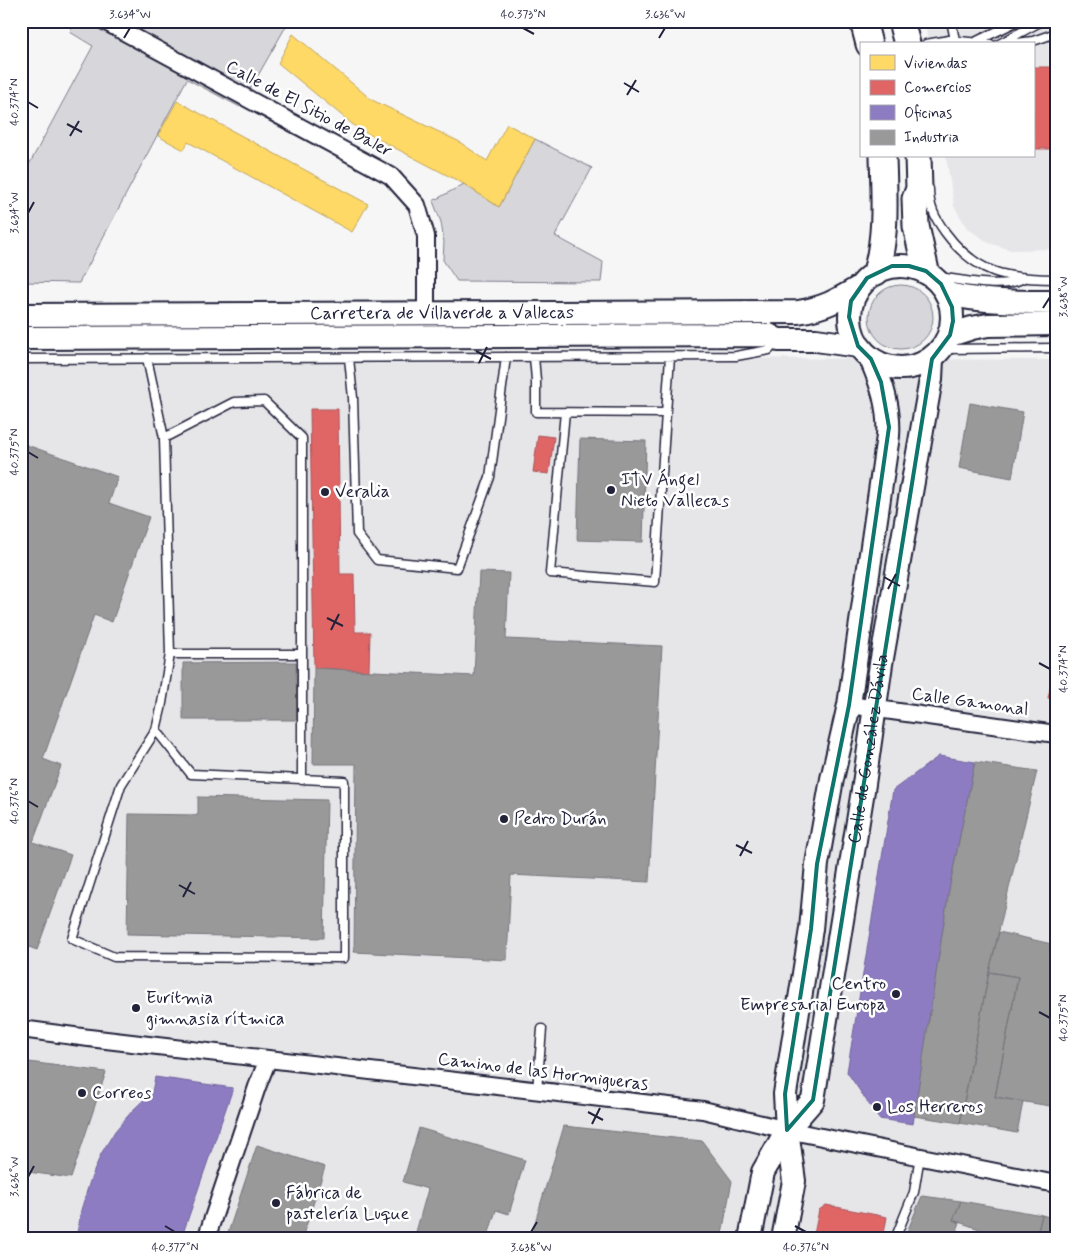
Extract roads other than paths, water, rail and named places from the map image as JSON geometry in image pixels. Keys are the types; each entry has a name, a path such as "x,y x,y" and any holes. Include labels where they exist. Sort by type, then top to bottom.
{"main road":[{"path":"863,21 868,42"},
{"path":"883,158 884,232 882,253 867,280 851,301 849,317 851,332 865,352 885,366 901,369 917,366 941,347 972,328 988,325 1056,324"},
{"path":"918,158 919,189 915,199 916,226 929,274"},
{"path":"867,280 892,266 909,266 929,274 941,284 952,307 953,321 941,347"},
{"name":"Carretera de Villaverde a Vallecas","path":"21,315 798,312 819,308 838,300 867,280"},
{"path":"947,294 967,299 1056,302"},
{"name":"Carretera de Villaverde a Vallecas","path":"21,338 769,335 778,340 816,340 865,352"},
{"name":"Calle de González Dávila","path":"750,1239 763,1172 787,1130 812,1100 876,709 884,645 931,379 941,347"},
{"name":"Calle de González Dávila","path":"783,1239 794,1181 787,1130 785,1094 811,929 817,864 832,779 849,705 889,427 887,404 881,382 865,352"}],"street":[{"name":"Calle de El Sitio de Baler","path":"104,21 391,176 417,204 426,236 426,312"},
{"name":"Calle Gamonal","path":"849,705 1056,734"},
{"name":"Camino de las Hormigueras","path":"21,1029 99,1040 703,1110 787,1130 1056,1184"},
{"path":"206,1239 268,1059"}],"lane":[{"path":"951,21 955,40"},
{"path":"977,41 1018,21"},
{"path":"1003,42 1042,21"},
{"path":"1024,42 1056,33"},
{"path":"940,42 955,40 981,42"},
{"path":"929,190 930,206 933,215 963,253 991,271 1022,279 1056,280"},
{"path":"929,274 980,282 1013,283 1022,279"},
{"path":"21,359 670,357 747,355 769,350 778,340"},
{"path":"941,347 1056,348"},
{"path":"565,412 550,573 654,582 670,357"},
{"path":"147,358 164,438 170,654 156,730 121,785 72,939 114,958 344,958 344,781 190,774 156,730"},
{"path":"349,358 353,398 357,534 377,560 457,568 490,477 506,358"},
{"path":"534,358 536,412 666,413"},
{"path":"164,438 234,402 264,401 302,438 302,780"},
{"path":"170,654 302,654"},
{"path":"537,1091 542,1029"},
{"path":"895,1239 914,1192 920,1156"}],"place":[{"name":"ITV Ángel Nieto Vallecas","path":"611,490"},
{"name":"Veralia","path":"325,492"},
{"name":"Pedro Durán","path":"504,819"},
{"name":"Centro Empresarial Europa","path":"896,994"},
{"name":"Euritmia gimnasia rítmica","path":"136,1008"},
{"name":"Correos","path":"82,1093"},
{"name":"Los Herreros","path":"877,1107"},
{"name":"Fábrica de pastelería Luque","path":"276,1203"}]}
